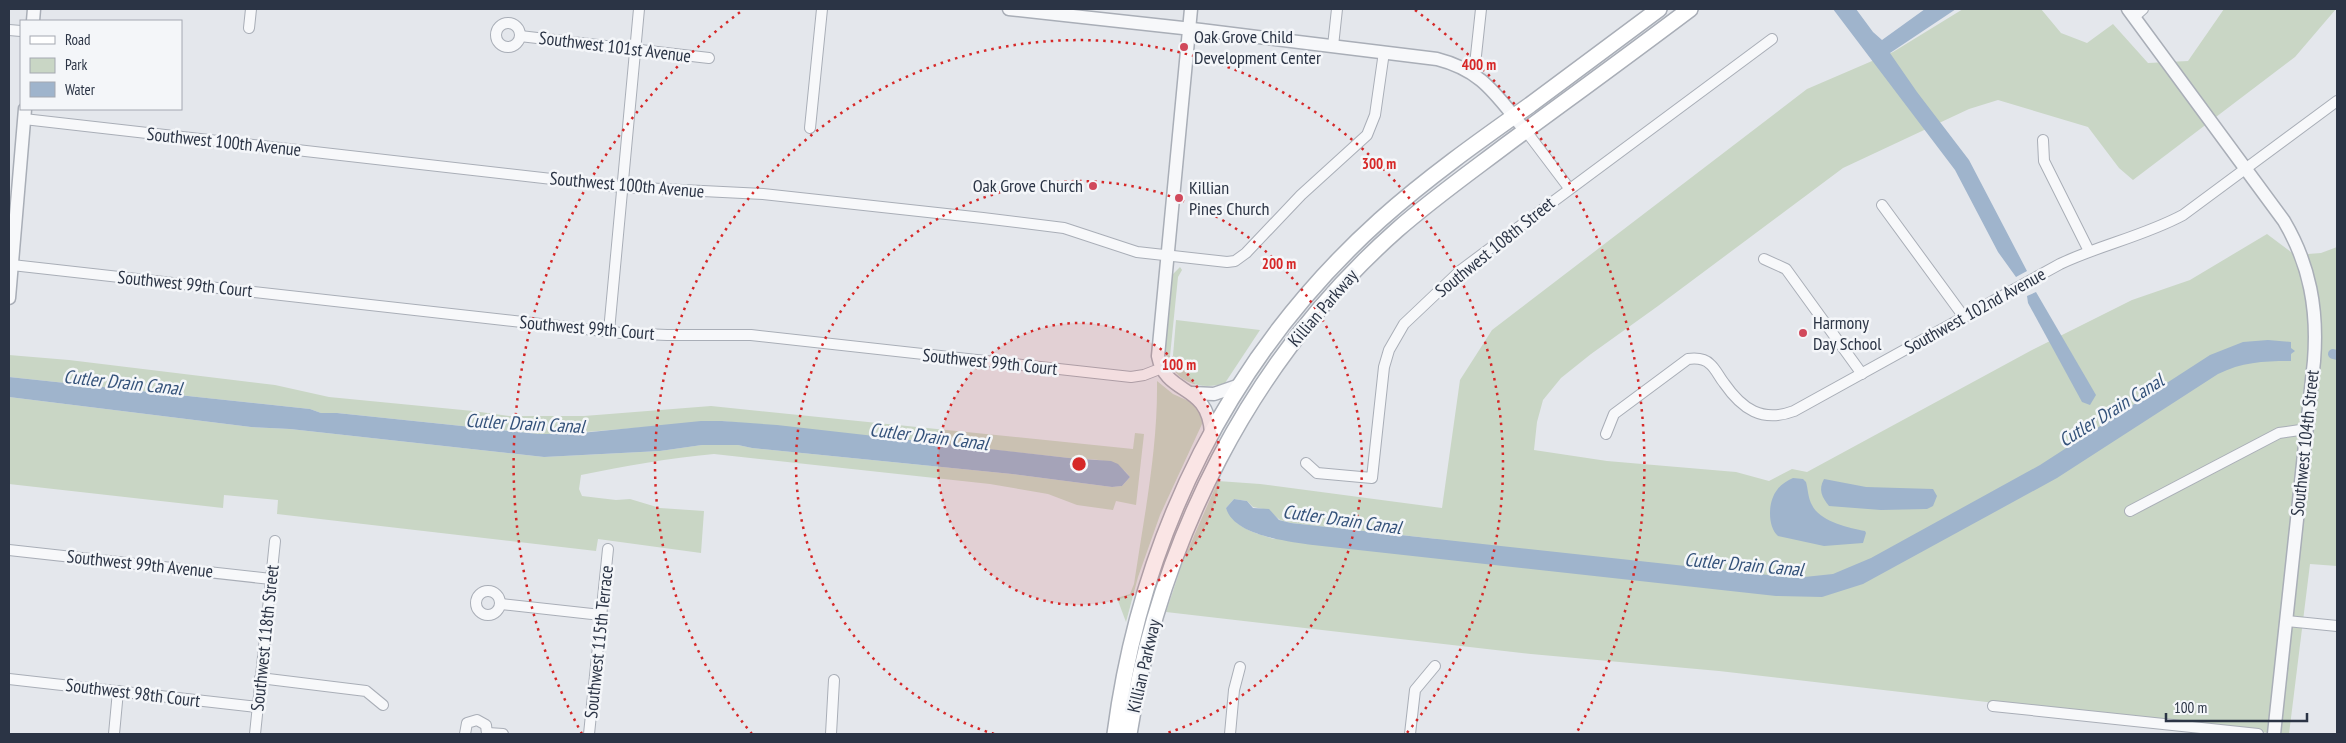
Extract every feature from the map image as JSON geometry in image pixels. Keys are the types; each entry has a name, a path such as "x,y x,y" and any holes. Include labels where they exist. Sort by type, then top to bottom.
{"main road":[{"name":"Killian Parkway","path":"1114,734 1126,659 1147,581 1176,502 1211,433 1240,385 1294,310 1360,239 1412,193 1659,9"},
{"name":"Killian Parkway","path":"1129,734 1148,641 1178,549 1212,470 1260,389 1316,313 1378,247 1438,196 1690,9"}],"street":[{"path":"249,28 251,9"},
{"path":"609,331 639,9"},
{"path":"810,128 822,9"},
{"path":"1010,9 1189,28 1437,59 1474,74 1489,87 1526,131 1569,188"},
{"path":"1191,9 1158,349 1162,368 1172,381 1192,393 1207,410 1211,433"},
{"path":"1333,46 1337,9"},
{"path":"1474,74 1481,9"},
{"name":"Southwest 104th Street","path":"2135,11 2246,169 2271,201 2295,240 2312,292 2315,340 2274,734"},
{"name":"Southwest 101st Avenue","path":"520,36 709,58"},
{"name":"Southwest 108th Street","path":"1306,463 1316,473 1372,478 1384,368 1393,342 1404,324 1461,270 1772,39"},
{"name":"Southwest 100th Avenue","path":"24,114 622,187 763,194 1057,227 1078,232 1120,248 1166,256 1227,262 1236,261 1246,253 1301,195 1367,134 1375,116 1384,52"},
{"name":"Southwest 102nd Avenue","path":"1606,434 1614,414 1688,359 1702,360 1709,363 1739,403 1753,412 1769,415 1794,411 1964,317 2089,251 2172,221 2337,101"},
{"path":"9,298 12,265 13,192 24,114"},
{"path":"2043,140 2044,161 2089,251"},
{"path":"1882,204 1964,317"},
{"path":"1764,259 1786,270 1862,374"},
{"name":"Southwest 99th Court","path":"12,265 642,335 751,335 1131,377 1144,375 1162,368"},
{"path":"1192,393 1214,394 1240,385"},
{"path":"2130,511 2279,432 2307,429"},
{"name":"Southwest 118th Street","path":"255,734 275,542"},
{"name":"Southwest 115th Terrace","path":"590,734 608,549"},
{"name":"Southwest 99th Avenue","path":"9,550 271,579"},
{"path":"501,604 601,616"},
{"path":"2287,621 2337,626"},
{"path":"1410,734 1415,690 1435,666"},
{"path":"1230,734 1234,690 1240,667"},
{"path":"260,678 366,691 383,705"},
{"name":"Southwest 98th Court","path":"9,679 258,708"},
{"path":"831,734 834,680"},
{"path":"114,734 118,691"},
{"path":"1993,706 2258,734"},
{"path":"464,734 465,726 474,720 484,722 487,733 503,734"}],"green space":[{"path":"1963,9 2041,9 2061,33 2087,43 2113,24 2148,63 2188,61 2224,9 2336,9 2295,57 2133,180 2119,168 2088,127 1998,100 1969,109 1843,168 1561,378 1543,400 1537,422 1534,450 1607,461 1736,472 1769,481 1792,469 1807,472 2032,350 2132,300 2190,280 2267,234 2295,255 2321,253 2337,247 2337,566 2310,564 2289,734 2229,730 1719,671 1531,654 1166,612 1183,561 1218,481 1260,484 1442,508 1460,380 1492,330 1807,89 1893,52","holes":["1234,499 1247,501 1253,507 1268,510 1280,520 1291,523 1437,539 1274,539 1246,529 1235,521 1226,508"]},
{"path":"1180,267 1182,270 1178,277 1169,366 1164,349 1171,276"},
{"path":"1176,320 1260,330 1225,383 1203,386 1188,382 1176,373 1172,367"},
{"path":"9,355 69,360 275,385 329,397 509,416 584,416 711,406 1133,449 1135,433 1144,434 1136,505 1116,501 1113,510 1077,505 1048,494 990,484 714,454 647,463 581,475 579,489 582,496 616,500 630,499 660,508 704,511 701,553 598,539 596,551 277,514 278,500 224,495 223,508 9,484 9,397 251,427 290,429 544,457 660,451 702,445 738,445 752,448 1012,474 1112,487 1122,486 1130,477 1118,466 1102,461 722,421 549,435 337,413 321,413 310,409 9,377"},
{"path":"1157,381 1173,394 1193,403 1203,415 1202,424 1160,515 1138,577 1126,622 1117,598 1130,594 1134,584 1153,457"}],"water":[{"path":"1833,9 1856,9 1873,32 1882,40 1925,9 1956,9 1890,53 1969,160 2027,271 2016,277 1998,252 1955,170"},
{"path":"2036,292 2096,395 2090,405 2082,402 2028,303 2027,296"},
{"path":"2268,340 2291,342 2291,348 2295,351 2291,354 2291,361 2254,363 2218,374 2057,478 1863,584 1822,597 1776,596 1313,545 1263,536 1250,531 1239,525 1226,508 1234,499 1247,501 1253,508 1269,509 1279,520 1291,523 1795,578 1833,574 1871,558 2040,465 2210,355 2243,342"},
{"path":"9,377 310,409 321,413 337,413 538,434 571,434 701,421 777,425 1069,458 1111,461 1118,464 1130,477 1122,486 1112,487 1012,474 752,448 738,445 702,445 660,451 544,457 290,429 251,427 9,397"},
{"path":"1793,478 1803,479 1806,482 1811,502 1816,511 1821,515 1835,523 1865,531 1863,543 1824,546 1778,536 1774,532 1770,520 1770,507 1774,495 1780,486"},
{"path":"1824,479 1866,487 1933,489 1937,496 1933,506 1927,509 1881,510 1829,506 1824,500 1822,493 1821,487"}],"waterway":[{"name":"Cutler Drain Canal","path":"2333,354 2337,355"}],"place":[{"name":"Oak Grove Child Development Center","path":"1184,47"},
{"name":"Oak Grove Church","path":"1093,186"},
{"name":"Killian Pines Church","path":"1179,198"},
{"name":"Harmony Day School","path":"1803,333"}]}
